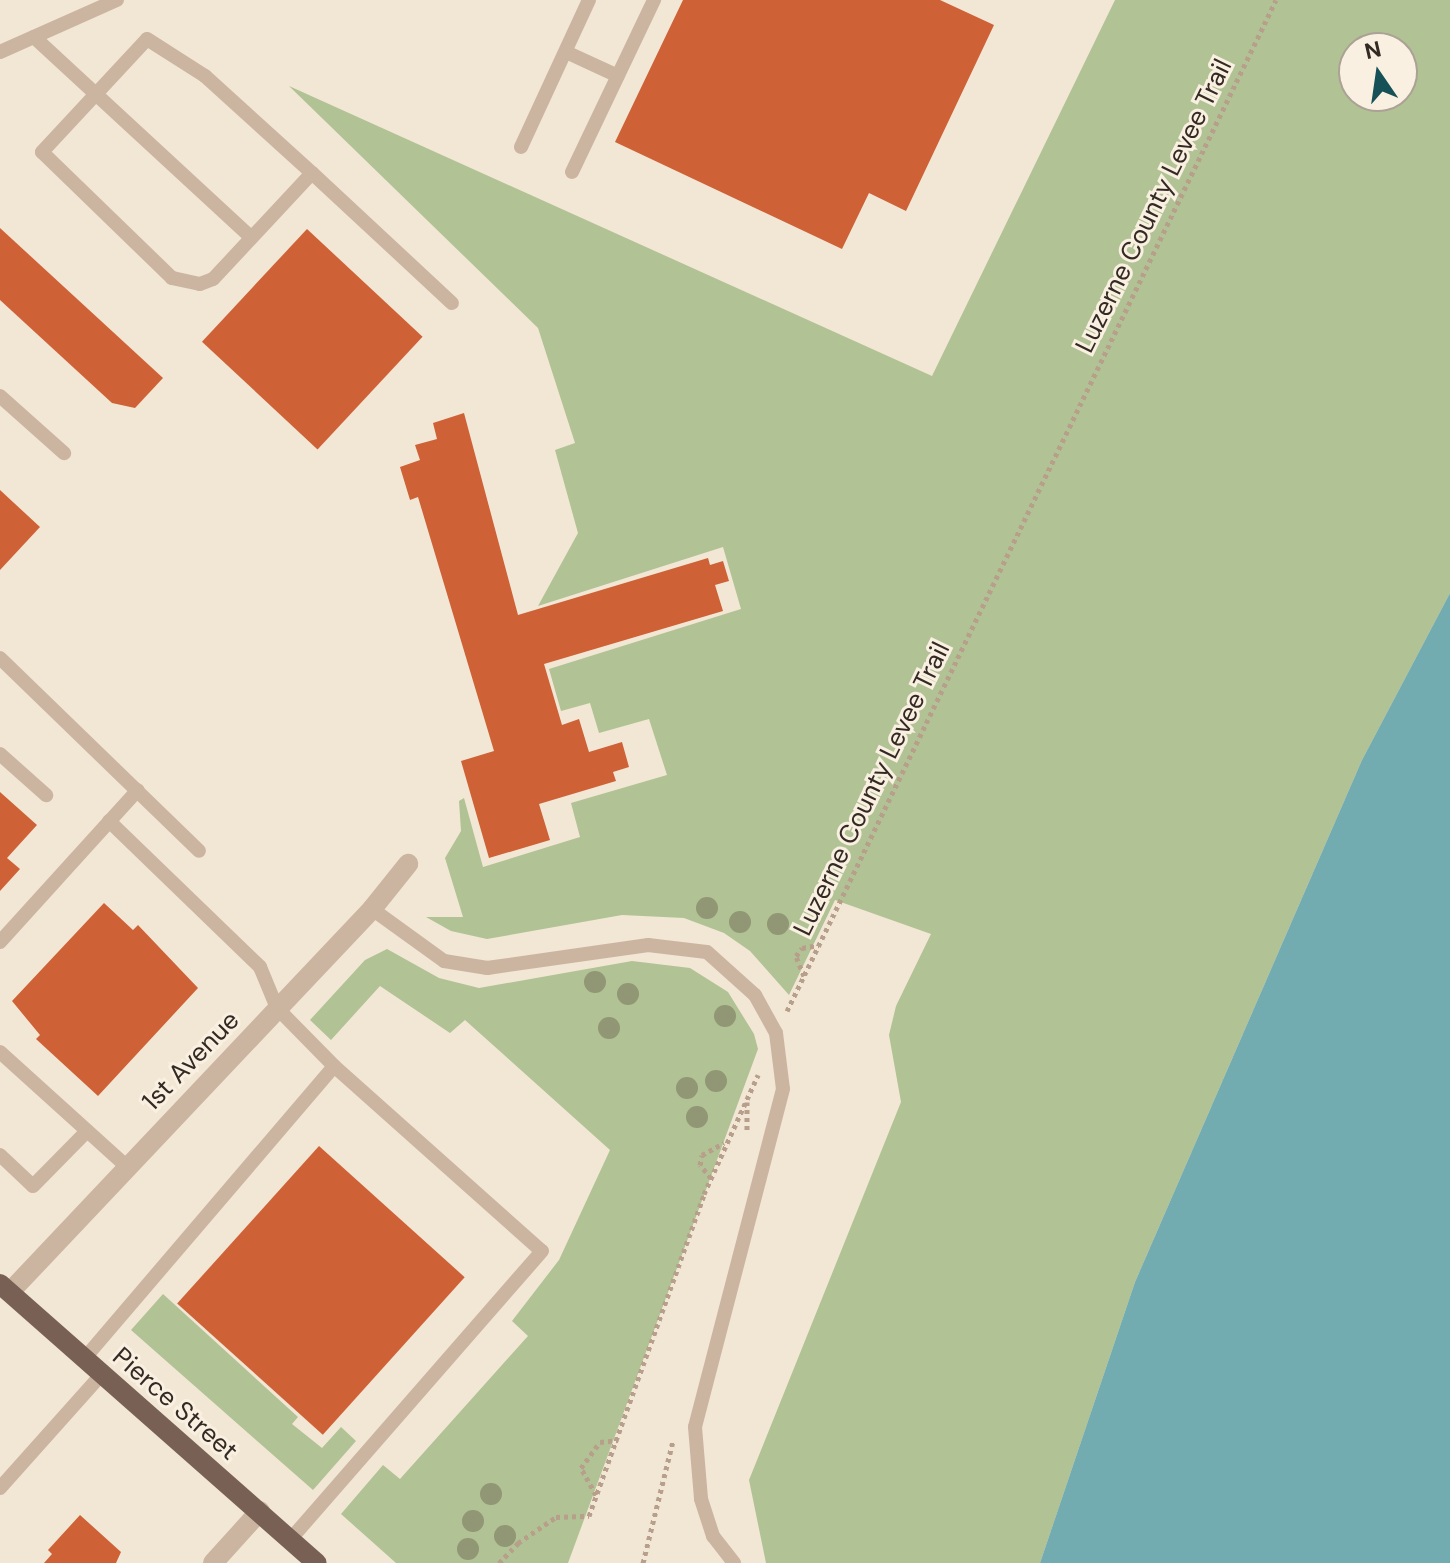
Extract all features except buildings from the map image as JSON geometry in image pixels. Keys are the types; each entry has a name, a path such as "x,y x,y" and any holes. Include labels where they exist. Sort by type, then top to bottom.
{"main road":[{"name":"Pierce Street","path":"5,1288 316,1563"}],"street":[{"name":"1st Avenue","path":"5,1288 372,909 408,864"},
{"path":"213,1563 260,1511"}],"lane":[{"path":"0,52 117,0"},
{"path":"521,147 589,0"},
{"path":"572,172 654,0"},
{"path":"34,37 251,237"},
{"path":"312,173 213,279 186,285 172,278 42,152 147,39 205,76 312,173 452,303"},
{"path":"566,52 618,76"},
{"path":"0,396 64,453"},
{"path":"0,658 199,851"},
{"path":"0,754 46,795"},
{"path":"0,942 138,790"},
{"path":"109,821 260,967 277,1008 334,1066 542,1251 291,1539"},
{"path":"372,909 444,961 487,968 648,945 707,952 755,995 776,1033 783,1089 695,1427 701,1499 713,1536 734,1563"},
{"path":"0,1052 126,1166"},
{"path":"84,1359 334,1066"},
{"path":"0,1155 33,1186 87,1131"},
{"path":"0,1488 101,1375"}],"path":[{"name":"Luzerne County Levee Trail","path":"499,1563 518,1543 556,1517 589,1516 725,1143 1276,0"},
{"path":"804,976 796,956 802,948 820,944"},
{"path":"711,1178 700,1165 702,1155 725,1143"},
{"path":"596,1496 581,1468 600,1442 618,1440"}],"green space":[{"path":"1115,0 1450,0 1450,593 1362,760 1135,1282 1040,1563 766,1563 749,1480 901,1102 889,1035 896,1006 931,934 835,900 789,995 750,951 724,933 684,918 622,915 487,939 451,931 426,917 463,917 445,858 461,831 459,801 464,798 483,867 580,837 571,803 667,775 649,719 599,733 590,703 561,711 549,669 741,609 723,547 538,606 578,533 555,450 575,443 538,328 289,86 932,376"},
{"path":"387,949 439,978 479,988 632,961 690,968 728,992 754,1034 758,1049 568,1563 396,1563 341,1514 383,1465 400,1479 528,1336 512,1321 559,1260 610,1150 465,1020 450,1033 380,986 331,1040 310,1020 365,960"},
{"path":"163,1294 298,1417 292,1424 322,1448 341,1427 356,1441 313,1490 131,1330"}],"water":[{"path":"1450,593 1450,1563 1040,1563 1135,1282 1362,760"}]}
